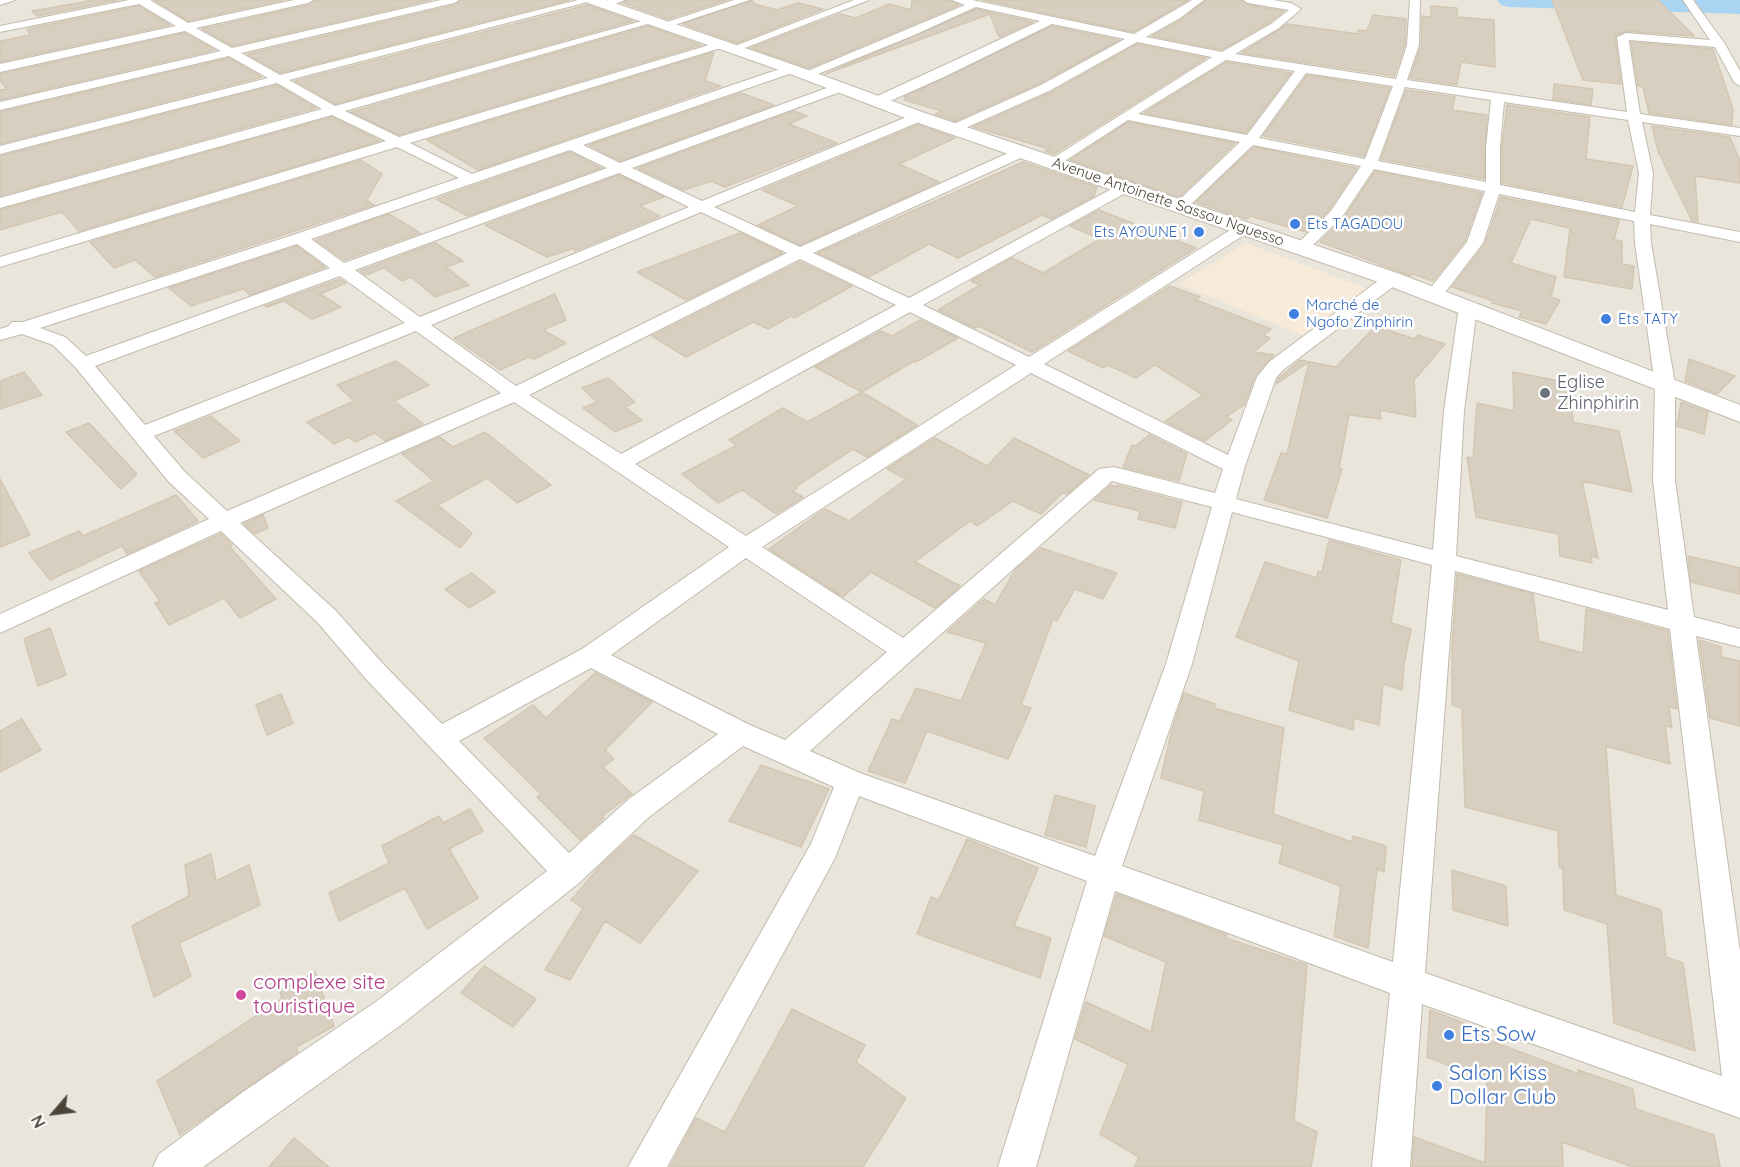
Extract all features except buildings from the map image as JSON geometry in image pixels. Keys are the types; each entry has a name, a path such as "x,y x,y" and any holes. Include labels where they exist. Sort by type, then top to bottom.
{"street":[{"path":"0,2 10,0"},
{"path":"0,29 142,0 185,27 333,110 470,178"},
{"path":"0,68 309,0"},
{"path":"0,203 333,110 745,0"},
{"path":"0,262 396,141 727,47 864,0"},
{"path":"957,0 1222,56 1740,132"},
{"path":"954,129 1001,110 1045,88 1176,16 1199,0"},
{"path":"1052,163 1222,56 1275,26 1296,9 1287,5 1248,0"},
{"path":"1302,247 1337,214 1370,164 1388,120 1413,45 1415,0"},
{"path":"1688,0 1719,44 1740,82"},
{"path":"0,106 443,1"},
{"path":"0,150 279,79 602,1"},
{"name":"Avenue Antoinette Sassou Nguesso","path":"602,1 876,102 1392,279 1740,414"},
{"path":"7,327 299,238 470,178 798,72 908,34 975,4"},
{"path":"876,102 1049,21"},
{"path":"1719,44 1623,37 1634,116 1646,173 1642,243 1665,384 1664,480 1740,1082"},
{"path":"1181,206 1250,140 1302,69"},
{"path":"1521,100 1522,86"},
{"path":"83,364 340,268 839,88"},
{"path":"1434,295 1475,243 1485,218 1493,188 1493,147 1498,97"},
{"path":"1128,116 1740,237"},
{"path":"141,434 418,324 919,117"},
{"path":"571,145 615,168 909,305 1234,466"},
{"path":"0,623 224,521 515,394 798,254 1022,152"},
{"path":"619,464 1124,188"},
{"path":"441,738 591,656 745,547 1244,228"},
{"path":"299,238 515,394 905,652"},
{"path":"1017,1167 1105,872 1179,664 1234,466 1267,377 1271,371 1392,279"},
{"path":"1391,1167 1444,562 1454,411 1467,308"},
{"path":"7,327 59,341 83,364 177,477 327,617 375,672 441,738 568,873"},
{"path":"789,753 1102,476 1114,474 1740,638"},
{"path":"591,656 740,733 850,781 1407,983 1740,1100"},
{"path":"172,1167 256,1105 389,1013 568,873 639,808 740,733"},
{"path":"647,1167 824,849 850,781"}],"shaded area":[{"path":"0,0 1740,0 1740,1167 0,1167"},
{"name":"Marché de Ngofo Zinphirin","path":"1246,243 1370,290 1307,337 1179,284"}],"waterway":[{"path":"1509,0 1740,7"}],"place":[{"name":"Ets TAGADOU","path":"1295,224"},
{"name":"Ets AYOUNE 1","path":"1199,232"},
{"name":"Marché de Ngofo Zinphirin","path":"1294,314"},
{"name":"Ets TATY","path":"1606,319"},
{"name":"Eglise Zhinphirin","path":"1545,393"},
{"name":"complexe site touristique","path":"241,995"},
{"name":"Ets Sow","path":"1449,1035"},
{"name":"Salon Kiss Dollar Club","path":"1437,1086"}]}
